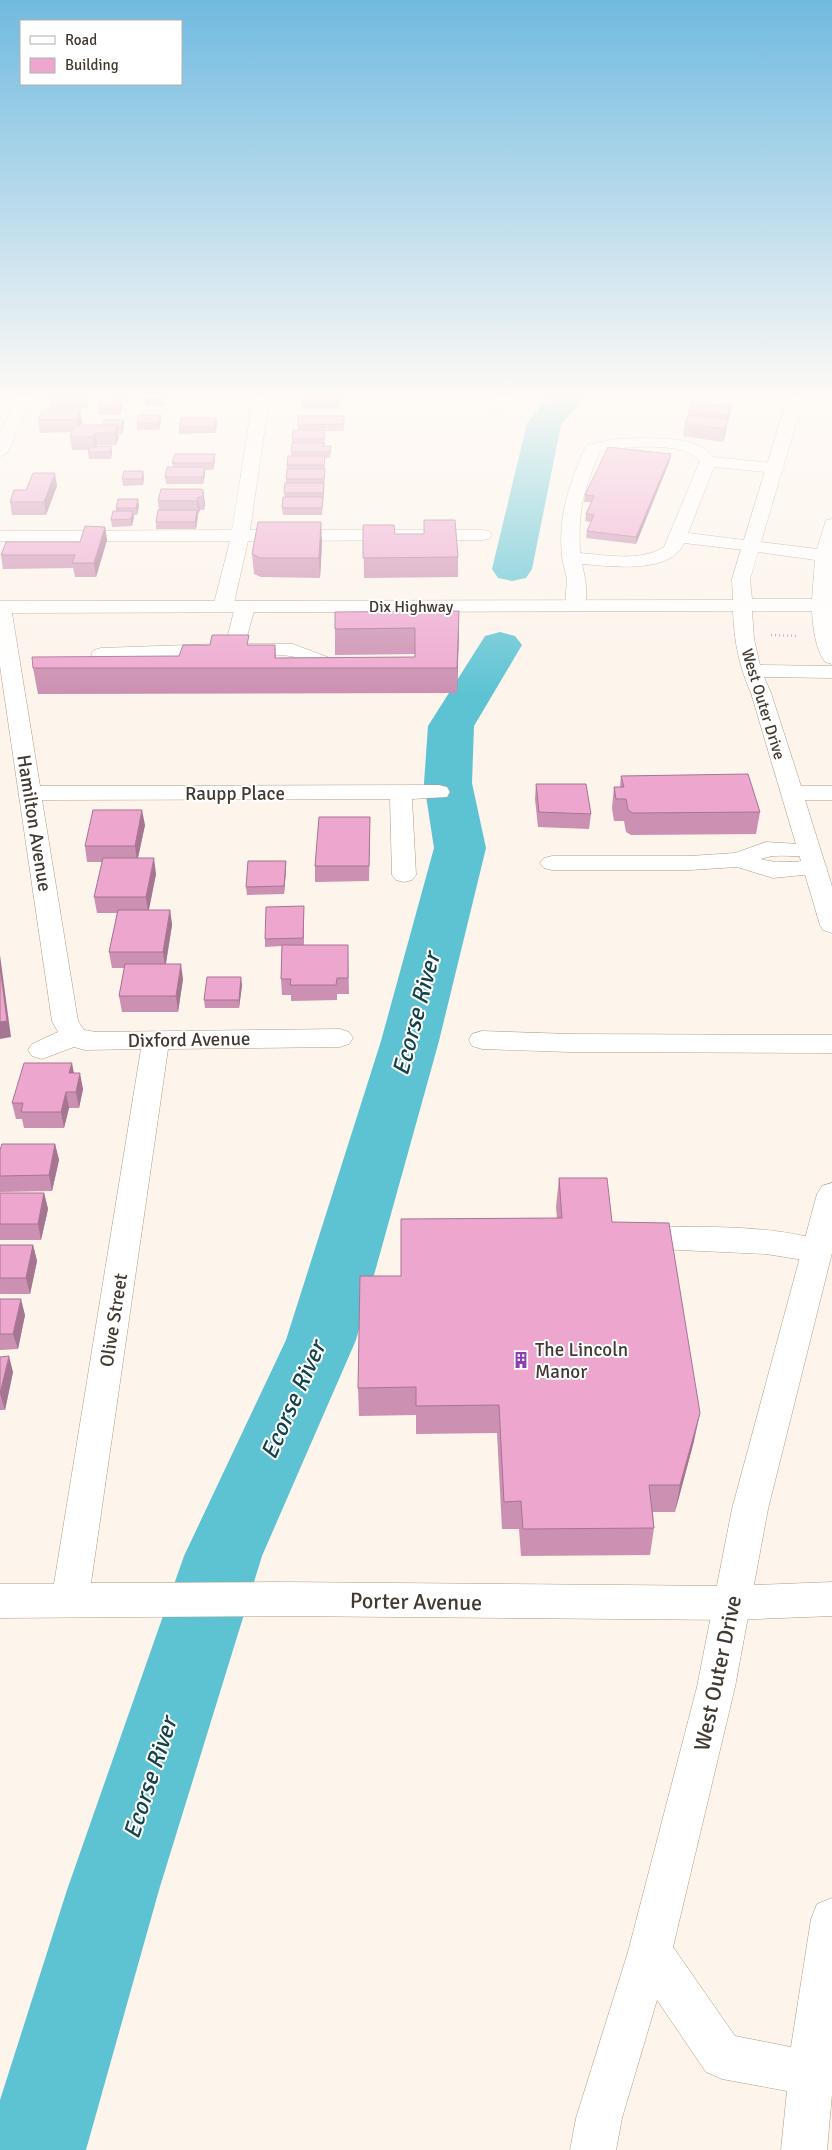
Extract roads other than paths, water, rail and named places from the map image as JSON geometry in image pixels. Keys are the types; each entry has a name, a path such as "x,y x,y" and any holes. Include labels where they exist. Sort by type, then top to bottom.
{"main road":[{"path":"224,607 240,536 247,493"},
{"path":"575,493 570,519 571,558 576,579 575,606"},
{"path":"571,558 649,560 668,555 678,537 695,493"},
{"name":"West Outer Drive","path":"768,493 741,579 744,639 751,671 761,693 832,925"},
{"path":"831,531 821,574 827,605 824,638 832,658"},
{"path":"0,536 483,535"},
{"path":"678,537 825,556"},
{"name":"Dix Highway","path":"0,607 827,605"},
{"name":"Hamilton Avenue","path":"0,607 31,793 65,1021 74,1036"},
{"path":"234,650 245,607"},
{"path":"101,654 293,650 327,664 362,664"},
{"path":"751,671 832,672"},
{"path":"401,792 404,875"},
{"name":"Raupp Place","path":"31,793 439,792"},
{"path":"792,793 832,793"},
{"path":"552,863 690,863 739,860 773,871 811,859"},
{"path":"42,1050 74,1036"},
{"name":"Dixford Avenue","path":"74,1036 85,1041 340,1038"},
{"name":"Olive Street","path":"70,1602 156,1039"},
{"path":"482,1040 570,1043 832,1044"},
{"name":"West Outer Drive","path":"593,2150 599,2118 650,1952 716,1687 750,1509 832,1194"},
{"path":"607,1236 766,1242 816,1250"},
{"name":"Porter Avenue","path":"0,1601 281,1599 732,1603 832,1599"},
{"path":"804,2150 821,2075 832,1919"},
{"path":"650,1952 722,2056 821,2075"}],"waterway":[{"name":"Ecorse River","path":"512,569 529,493"},
{"name":"Ecorse River","path":"35,2150 113,1890 223,1556 321,1340 410,1041 460,848 448,783 451,726 500,645"}],"place":[{"name":"The Lincoln Manor","path":"521,1360"}]}
